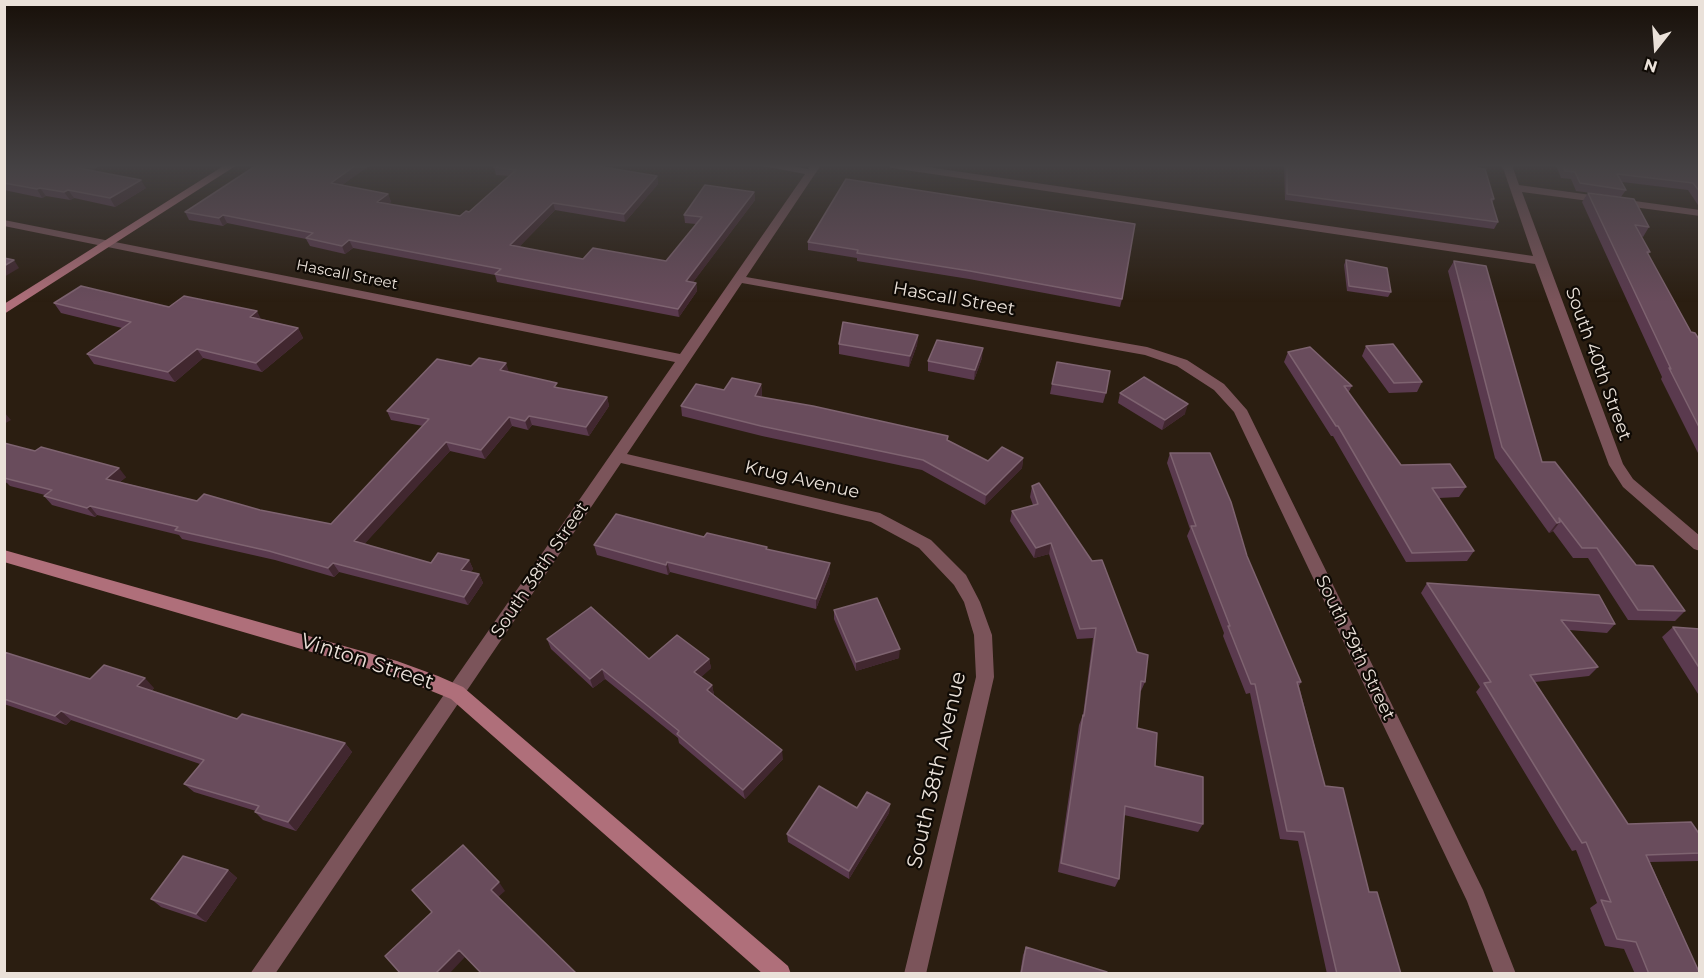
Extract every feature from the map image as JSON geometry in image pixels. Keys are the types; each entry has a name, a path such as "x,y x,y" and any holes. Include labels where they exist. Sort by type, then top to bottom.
{"street":[{"path":"4,310 160,211"},
{"name":"South 38th Street","path":"261,974 457,693 785,211"},
{"path":"1200,211 1540,261"},
{"name":"South 40th Street","path":"1523,211 1616,465 1628,483 1700,545"},
{"path":"1683,211 1700,213"},
{"name":"Hascall Street","path":"4,223 683,358"},
{"name":"Hascall Street","path":"738,279 1164,356"},
{"name":"South 39th Street","path":"1164,356 1194,370 1220,387 1240,410 1476,897 1505,974"},
{"name":"Krug Avenue","path":"616,457 875,517 925,544 960,580"},
{"name":"Vinton Street","path":"4,555 397,669 432,681 457,693 780,974"},
{"name":"South 38th Avenue","path":"915,974 985,676 983,635 972,602 960,580"}],"building":[{"path":"428,211 460,216 471,211 545,211 510,245 583,259 593,248 666,261 702,217 684,215 687,211 740,211 686,281 696,283 678,309 495,274 501,269 349,240 342,246 306,238 313,233 223,215 219,218 185,212"},
{"path":"602,211 627,211 624,214"},
{"path":"827,211 1049,211 1135,224 1122,299 857,253 858,250 808,242"},
{"path":"1412,211 1495,211 1498,222"},
{"path":"1596,211 1640,211 1649,227 1635,225 1650,252 1647,252 1691,332 1695,333 1700,341 1700,429 1669,368 1671,369"},
{"path":"4,258 14,260 4,266"},
{"path":"1346,260 1387,268 1391,292 1349,286"},
{"path":"1454,261 1486,266 1542,462 1555,462 1636,565 1653,566 1685,611 1638,610 1597,548 1582,548 1559,518 1560,522 1557,523 1502,447"},
{"path":"81,286 169,307 184,296 257,311 250,317 298,328 256,363 197,349 168,372 87,354 131,322 54,303"},
{"path":"843,322 918,335 910,356 839,344"},
{"path":"937,340 983,348 975,370 928,361"},
{"path":"1393,344 1422,382 1394,383 1366,346"},
{"path":"1310,347 1352,386 1344,386 1401,465 1450,464 1466,487 1432,488 1474,551 1412,553 1338,426 1288,352"},
{"path":"479,358 506,363 500,370 557,383 554,387 607,397 586,427 529,416 525,421 509,417 481,450 446,442 354,541 431,563 438,553 469,560 461,570 479,574 464,597 333,563 328,568 269,551 175,530 178,527 90,506 87,508 44,496 52,490 4,478 4,443 35,451 41,447 119,468 106,479 197,501 204,494 260,510 331,524 429,419 387,411 437,359 471,366"},
{"path":"1057,362 1110,371 1106,393 1052,384"},
{"path":"1144,377 1188,404 1165,420 1120,393"},
{"path":"732,378 761,384 755,396 813,406 948,436 947,440 988,461 1002,447 1023,458 986,495 923,460 761,426 681,406 696,384 724,390"},
{"path":"1170,453 1210,453 1231,502 1247,556 1301,682 1297,682 1325,786 1343,788 1369,892 1377,892 1401,974 1337,974 1304,832 1287,831 1255,684 1251,684 1191,526 1196,526"},
{"path":"1039,483 1092,561 1102,560 1137,652 1148,655 1145,682 1141,681 1137,728 1157,733 1155,766 1203,777 1203,824 1125,806 1119,879 1061,863 1096,628 1080,629 1051,543 1036,548 1012,511 1038,504 1032,486"},
{"path":"616,514 704,537 707,533 830,563 816,599 667,562 666,565 594,545"},
{"path":"1427,583 1599,595 1615,624 1561,620 1598,667 1530,675 1628,824 1691,822 1700,835 1700,853 1646,855 1700,974 1649,974 1636,942 1617,939 1601,900 1611,902 1586,842 1582,843 1484,683 1491,682"},
{"path":"877,598 900,649 856,662 834,610"},
{"path":"591,607 649,659 677,635 709,659 694,672 712,685 707,690 782,750 743,790 677,734 679,731 602,669 590,679 547,639"},
{"path":"1673,627 1700,629 1700,669"},
{"path":"4,652 90,679 104,665 145,678 137,686 237,719 242,714 345,743 288,822 255,812 259,806 184,784 204,760 61,711 55,716 4,699"},
{"path":"819,786 857,808 867,792 890,804 849,871 787,834"},
{"path":"463,845 499,882 491,890 577,974 482,974 459,950 435,974 401,974 385,956 432,912 412,890"},
{"path":"183,856 228,870 196,914 151,899"},
{"path":"1026,947 1107,972 1107,974 1021,974"}]}
